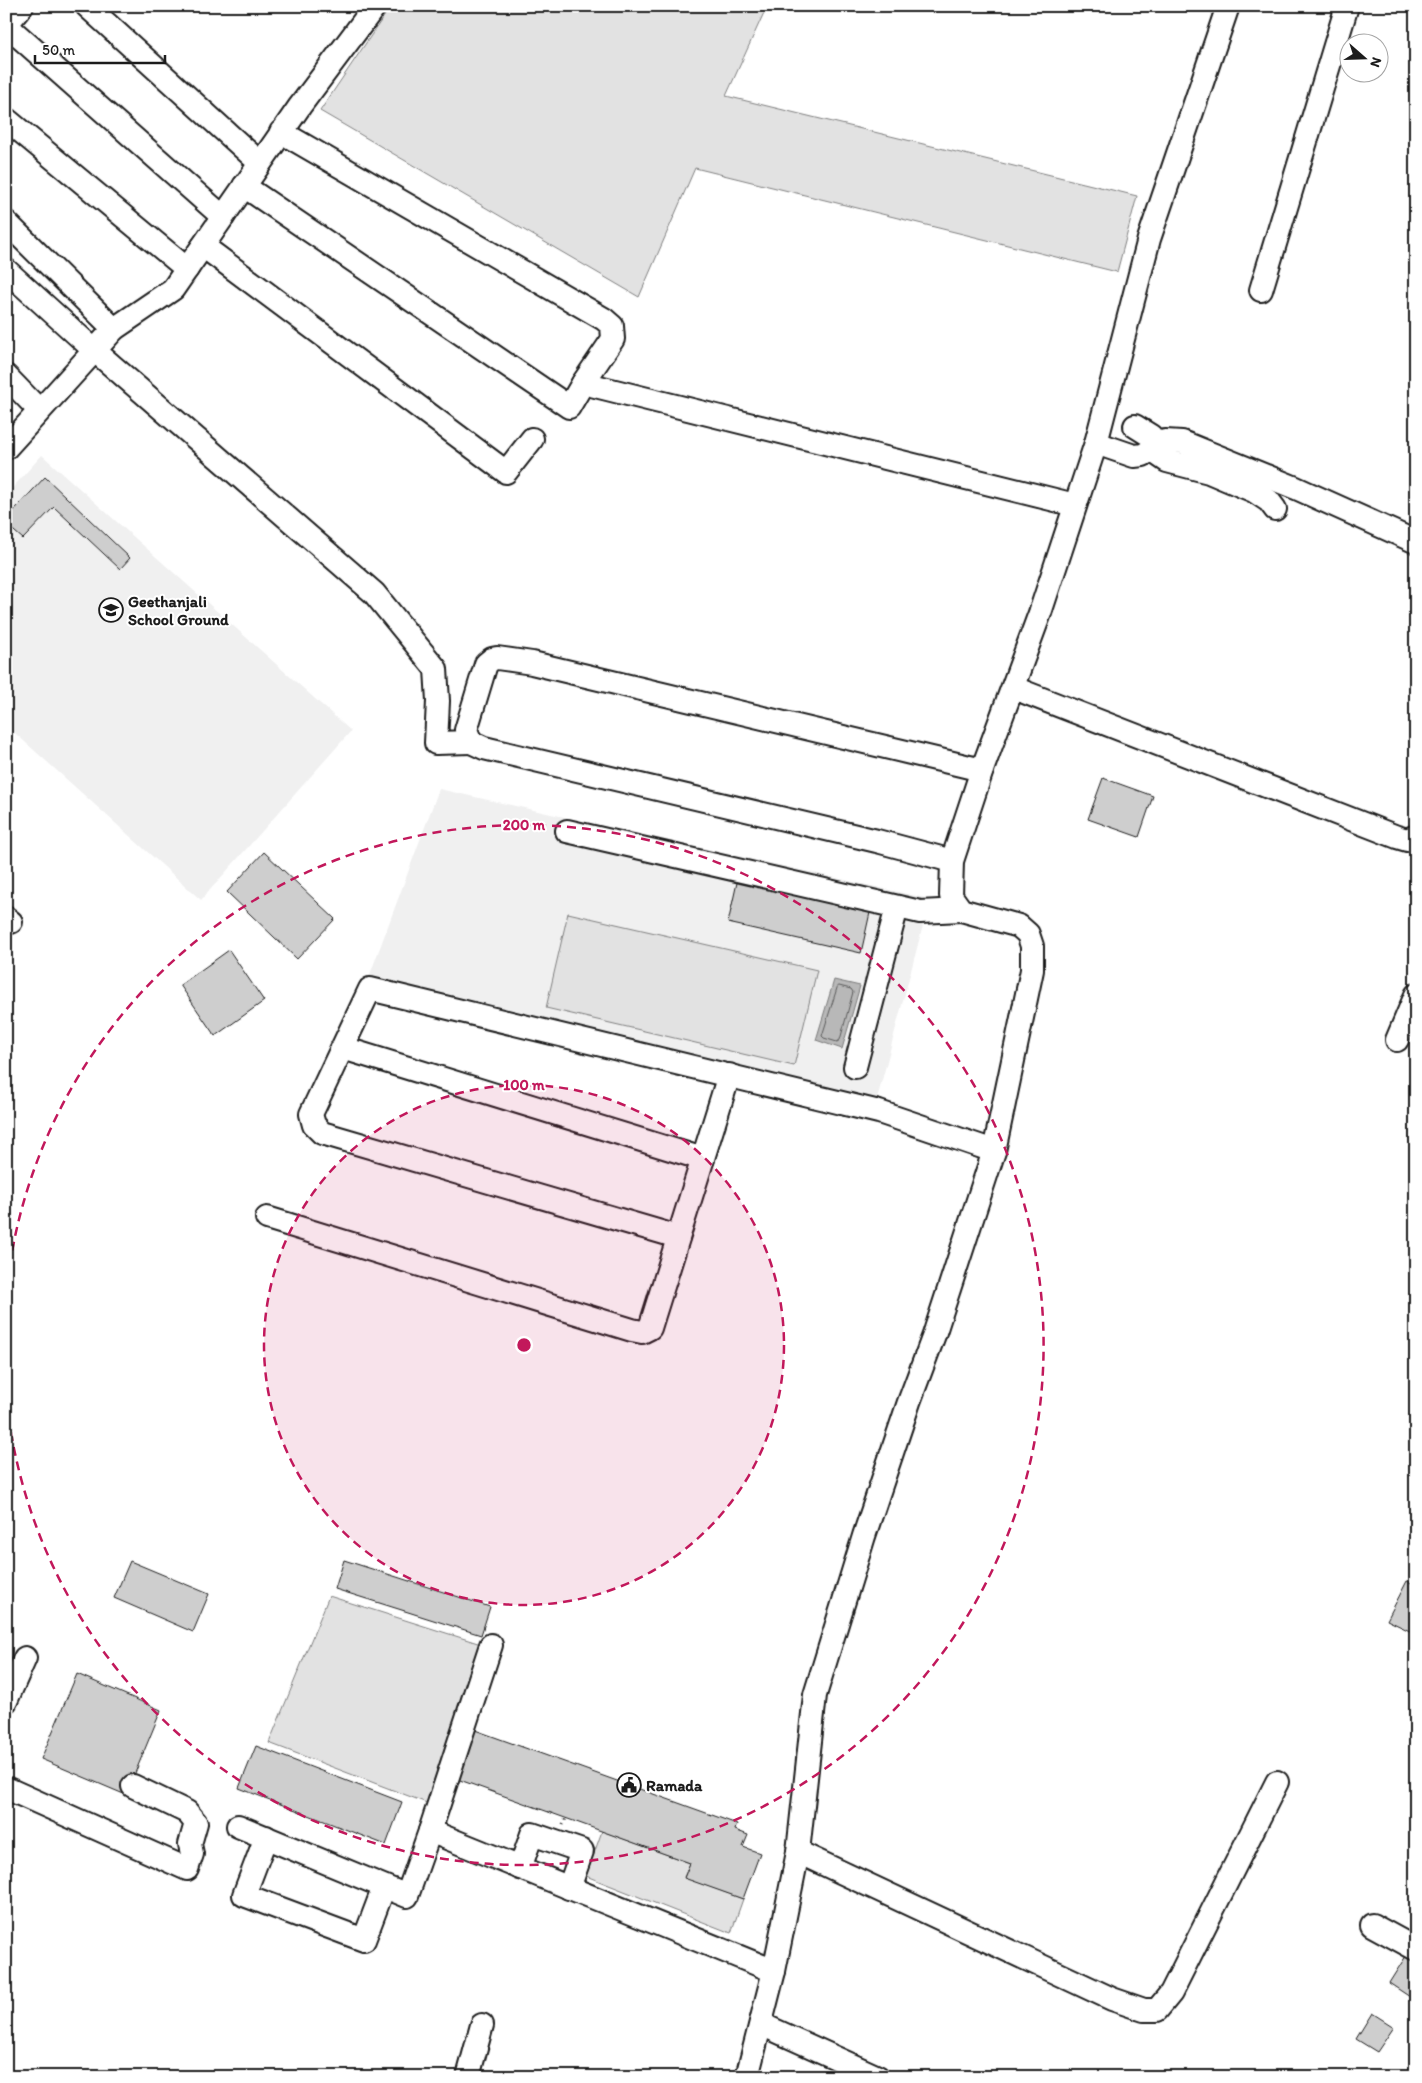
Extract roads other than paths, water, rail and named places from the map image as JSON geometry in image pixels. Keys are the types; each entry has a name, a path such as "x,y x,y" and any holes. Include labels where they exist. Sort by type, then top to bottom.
{"street":[{"path":"22,6 6,25 223,218"},
{"path":"87,6 260,163"},
{"path":"6,448 114,329 174,289 282,132 375,6"},
{"path":"961,910 951,896 952,861 982,770 1014,688 1096,443 1149,240 1228,6"},
{"path":"1261,290 1344,7"},
{"path":"6,120 187,269"},
{"path":"244,186 570,407 583,383 613,339 612,326 604,319 282,132"},
{"path":"6,222 114,329"},
{"path":"203,246 506,472 532,438"},
{"path":"6,270 94,350 374,593 436,669 438,702 436,743 472,742 484,748 877,841 952,861"},
{"path":"6,376 39,410"},
{"path":"583,383 1075,505"},
{"path":"1135,426 1151,436 1153,448 1167,461 1209,472 1254,491 1269,501 1275,508"},
{"path":"1096,443 1134,456 1144,455 1165,441 1182,442 1296,488 1416,542"},
{"path":"472,742 466,730 470,715 486,664 492,659 497,658 538,664 982,770"},
{"path":"1014,688 1397,837 1407,840 1416,836"},
{"path":"567,831 920,912 961,910 1019,926 1028,934 1032,946 1032,970 994,1151 934,1335 909,1402 864,1536 815,1695 798,1852 774,1971 747,2077"},
{"path":"854,1067 897,907"},
{"path":"678,1237 322,1133 314,1125 311,1114 370,989 879,1112 994,1151"},
{"path":"1396,1040 1414,1002"},
{"path":"343,1048 703,1159"},
{"path":"268,1218 642,1332 650,1328 729,1075"},
{"path":"238,1826 408,1896 491,1645"},
{"path":"6,1701 25,1658"},
{"path":"6,1774 182,1851 190,1844"},
{"path":"798,1852 1112,1999 1144,2010 1157,2010 1171,1993 1277,1782"},
{"path":"6,1788 187,1868 192,1854 190,1844 196,1823 193,1817 187,1812 133,1786"},
{"path":"430,1832 774,1971"},
{"path":"520,1868 532,1834 582,1851 569,1888"},
{"path":"266,1837 244,1895 364,1940 384,1887"},
{"path":"1372,1925 1416,1949"},
{"path":"760,2024 878,2077"},
{"path":"470,2076 482,2025"}],"water":[{"path":"834,980 860,986 842,1049 816,1040"}],"place":[{"name":"Geethanjali School Ground","path":"111,610"},
{"name":"Ramada","path":"629,1785"}]}
